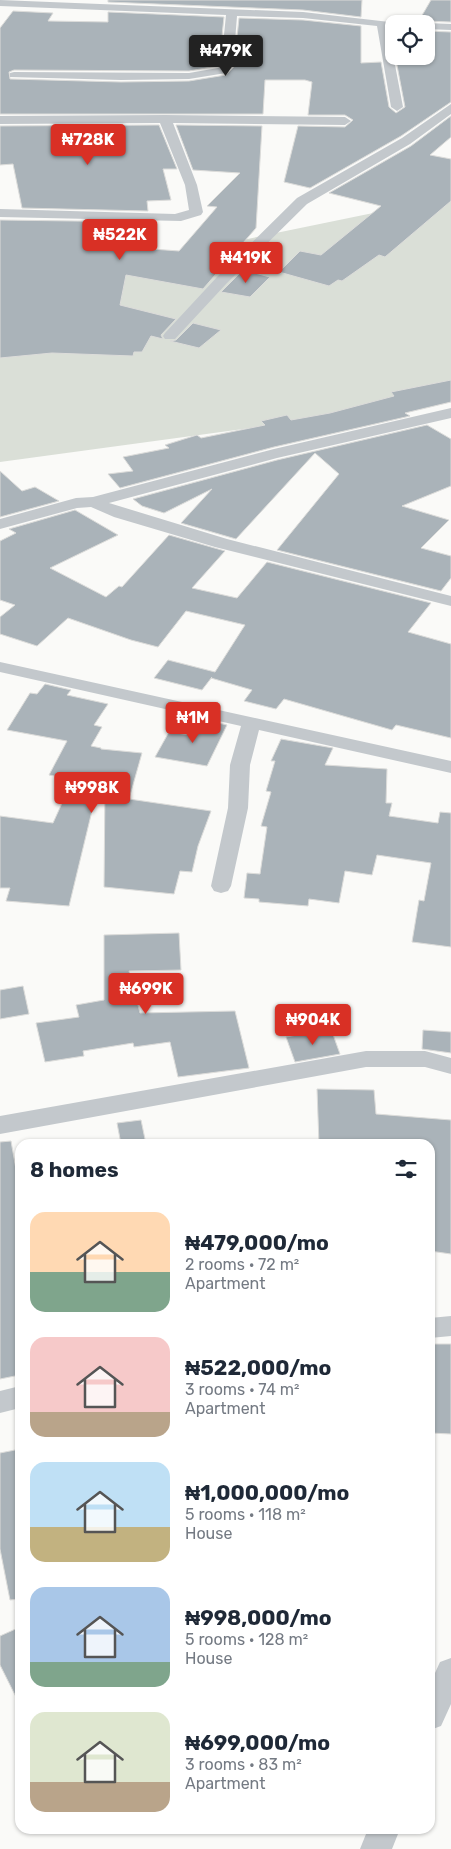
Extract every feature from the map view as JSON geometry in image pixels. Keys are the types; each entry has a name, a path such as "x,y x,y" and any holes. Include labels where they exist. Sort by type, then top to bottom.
{"street":[{"path":"0,3 232,11 303,15 385,25"},
{"path":"14,75 169,76 222,71 226,66 232,11"},
{"path":"435,26 451,27"},
{"path":"392,65 397,107"},
{"path":"170,336 222,280 302,201 406,141 451,108"},
{"path":"1,209 176,218 196,212 191,185 165,119"},
{"path":"0,120 345,121"},
{"path":"0,524 76,503 93,502 274,454 451,413"},
{"path":"93,502 120,513 221,543 451,601"},
{"path":"0,667 451,767"},
{"path":"221,886 238,808 240,766 251,723"},
{"path":"0,1125 366,1059 425,1059 451,1066"},
{"path":"435,1328 451,1326"},
{"path":"0,1402 15,1398"},
{"path":"435,1706 451,1672"},
{"path":"376,1849 382,1834"}],"shaded area":[{"path":"451,197 451,401 0,462 0,290"}],"building":[{"path":"108,0 362,0 361,17 303,10 108,2"},
{"path":"431,0 451,0 451,22 435,21 435,15 422,15"},
{"path":"13,11 53,13 48,21 108,22 108,12 224,17 219,64 217,66 189,71 14,70 9,72 10,79 121,82 189,81 226,75 234,67 239,18 303,20 361,26 361,63 381,62 389,107 396,113 405,107 397,65 435,65 435,31 451,32 451,102 401,136 310,188 284,182 298,126 345,127 353,120 345,115 308,115 312,82 305,80 265,80 263,114 0,114 0,28"},
{"path":"451,116 451,137 430,155 451,159 451,201 385,257 379,255 342,281 338,280 329,286 279,272 300,251 321,255 381,206 329,193 411,146"},
{"path":"159,125 177,169 163,169 171,200 147,201 148,211 22,208 13,164 0,165 0,126"},
{"path":"176,125 262,126 256,228 203,289 126,275 120,305 176,319 161,335 163,339 151,336 142,352 134,352 133,356 52,353 0,358 0,220 149,222 152,249 179,251 217,207 207,206 240,173 193,170"},
{"path":"243,270 270,277 250,297 221,292"},
{"path":"193,323 221,330 199,348 170,341 176,340"},
{"path":"451,380 451,402 405,413 410,416 274,447 120,488 108,474 133,471 123,457 169,448 165,445 197,435 201,438 265,425 261,421 287,415 291,420 330,413 394,396 391,392"},
{"path":"427,425 451,439 451,486 402,506 449,520 421,548 451,556 451,578 441,591 277,550 339,474 315,453 236,539 181,523 212,489 164,513 142,506 133,499 277,460"},
{"path":"0,471 22,491 35,487 59,501 0,517"},
{"path":"75,510 118,535 50,568 106,597 119,586 122,587 169,535 225,551 192,588 237,598 267,562 431,603 408,632 451,644 451,738 396,725 392,730 284,699 276,709 244,701 252,690 211,678 202,690 154,678 168,660 215,672 245,625 186,611 158,647 131,640 68,618 37,646 0,634 0,617 15,605 0,600 0,541 16,533 9,529"},
{"path":"45,684 71,690 67,695 108,704 94,725 102,727 91,746 101,749 142,753 129,799 211,811 198,846 192,872 180,871 174,894 104,887 105,787 98,786 69,906 6,901 10,888 0,888 0,816 53,823 73,779 49,775 67,741 7,730 30,693 37,694"},
{"path":"205,720 227,725 207,766 155,757 169,732 190,735"},
{"path":"281,739 333,748 325,765 387,769 386,803 392,803 389,816 438,823 440,812 451,813 451,947 412,942 419,900 424,901 431,863 377,855 372,875 345,871 339,903 309,899 308,906 259,902 259,899 244,898 247,873 260,874 267,827 261,826 271,792 266,791 275,761 271,761"},
{"path":"179,933 181,970 129,971 140,1013 235,1011 249,1068 178,1077 170,1042 134,1047 133,1043 83,1051 84,1056 45,1062 36,1023 79,1017 76,1005 104,1000 104,935"},
{"path":"23,986 29,1014 0,1019 0,990"},
{"path":"331,1029 340,1054 295,1062 286,1037"},
{"path":"423,1030 451,1032 451,1053 422,1049"},
{"path":"317,1089 374,1090 376,1114 451,1120 451,1254 435,1252 435,1139 319,1139"},
{"path":"141,1120 145,1139 120,1139 117,1123"},
{"path":"11,1141 15,1164 15,1376 0,1379 0,1142"},
{"path":"435,1344 451,1344 451,1434 435,1433"},
{"path":"15,1450 15,1600 10,1600 0,1549 0,1453"},
{"path":"15,1629 15,1695 0,1665 0,1636"}]}
